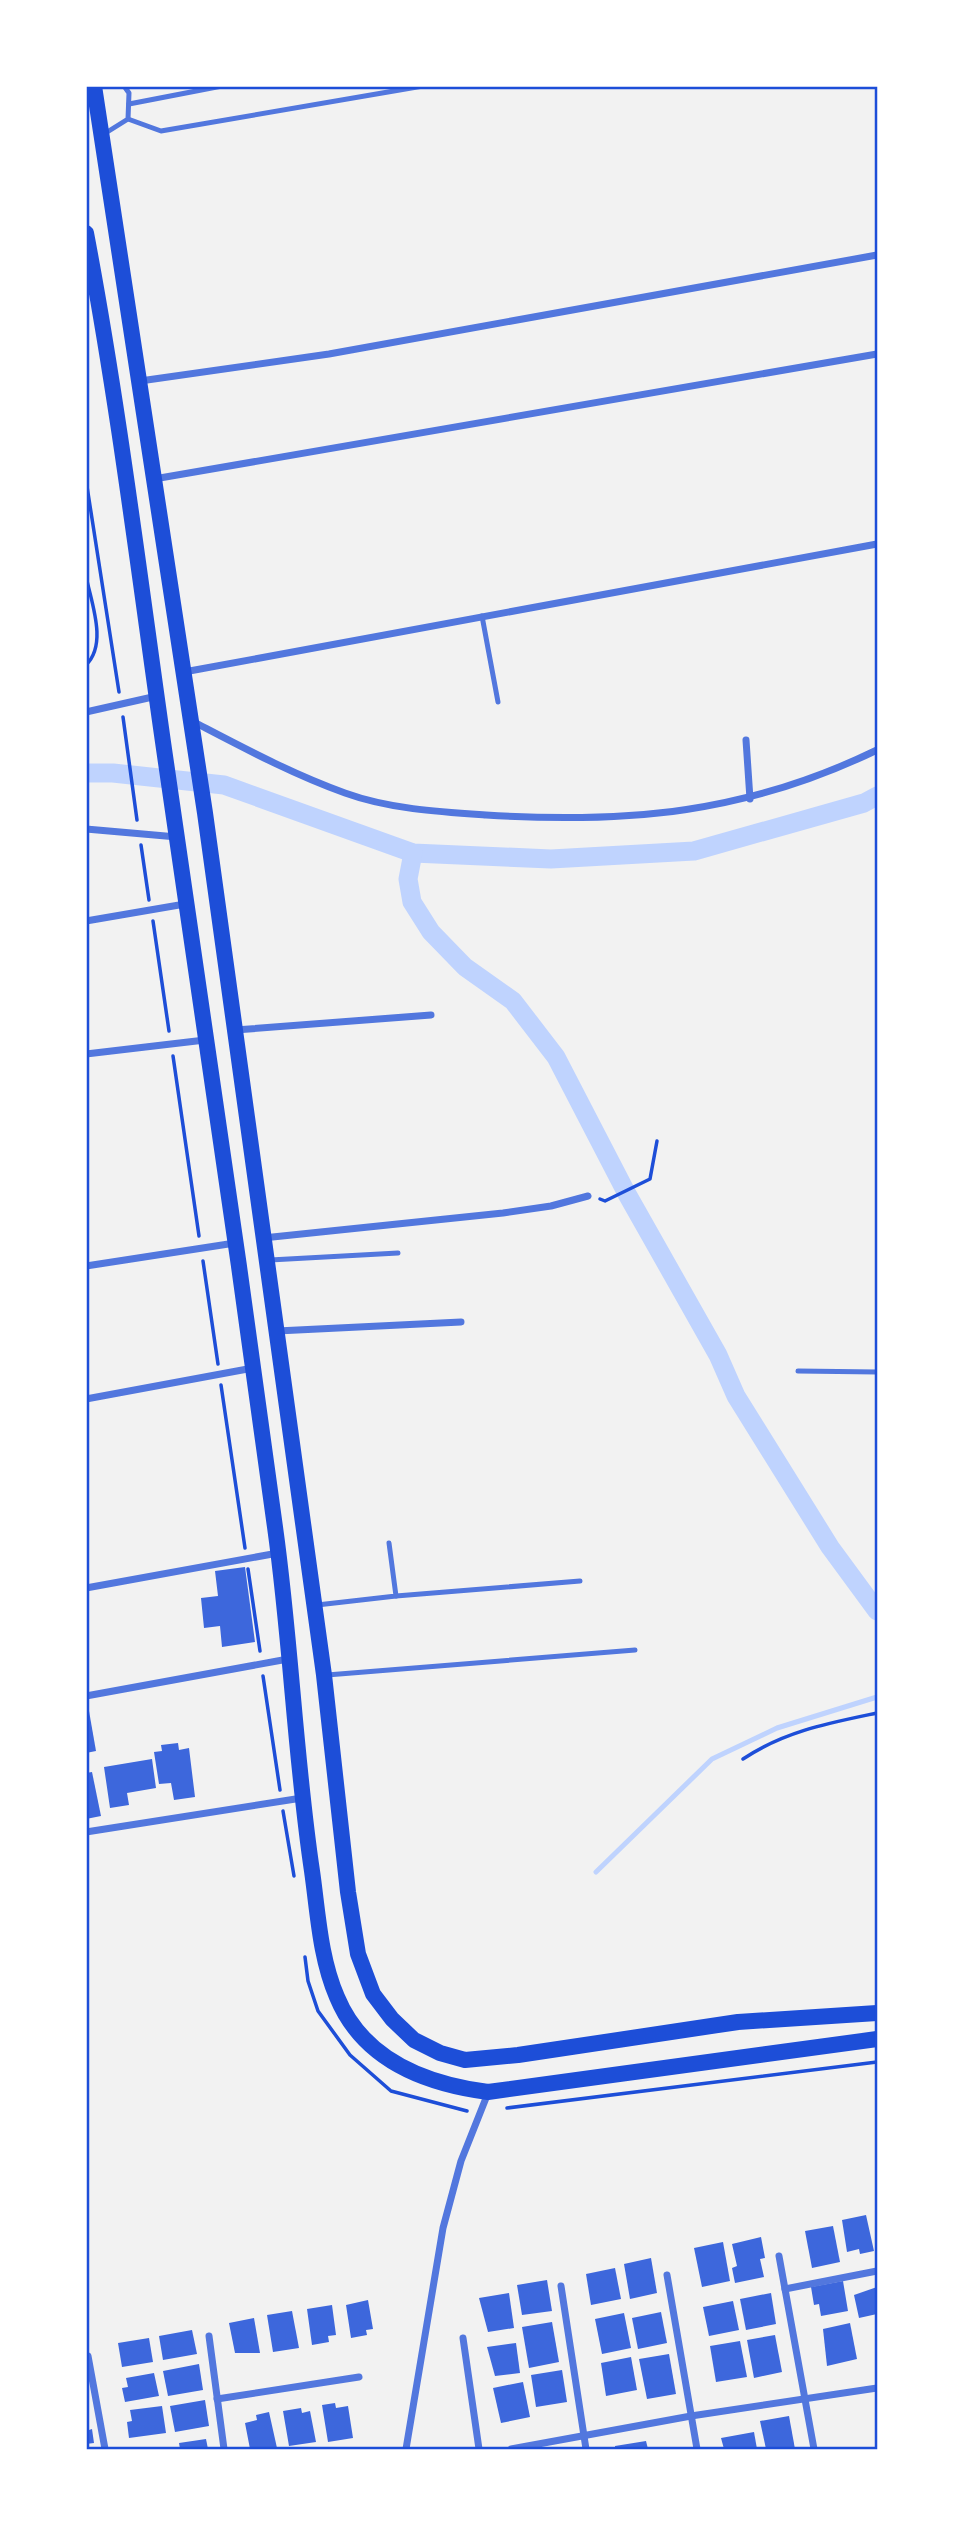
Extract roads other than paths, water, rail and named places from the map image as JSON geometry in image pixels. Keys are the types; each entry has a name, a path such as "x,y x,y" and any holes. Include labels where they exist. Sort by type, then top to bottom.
{"main road":[{"path":"94,86 205,813 324,1675 348,1892 358,1954 373,1994 392,2019 414,2039 440,2053 465,2060 518,2055 738,2022 877,2013"},
{"path":"86,233 90,274 157,695 254,1367 279,1553 303,1798 326,1969 339,2003 358,2032 374,2047 412,2073 444,2086 488,2092 877,2039"}],"street":[{"path":"139,381 328,354 877,255"},
{"path":"153,479 877,354"},
{"path":"183,672 877,544"},
{"path":"86,712 157,695"},
{"path":"193,729 235,744 347,794 431,812 553,820 655,816 750,799 829,774 877,750"},
{"path":"746,740 750,799"},
{"path":"86,828 178,837"},
{"path":"86,921 187,904"},
{"path":"234,1030 431,1015"},
{"path":"86,1055 205,1040"},
{"path":"263,1238 503,1213 551,1206 588,1196"},
{"path":"86,1266 236,1242"},
{"path":"277,1331 461,1322"},
{"path":"86,1399 254,1367"},
{"path":"86,1588 279,1553"},
{"path":"86,1696 288,1659"},
{"path":"86,1832 303,1798"},
{"path":"406,2449 443,2228 461,2161 488,2092"},
{"path":"779,2256 814,2449"},
{"path":"785,2289 877,2271"},
{"path":"667,2275 697,2449"},
{"path":"561,2286 586,2449"},
{"path":"209,2336 224,2449"},
{"path":"463,2338 479,2449"},
{"path":"88,2356 105,2449"},
{"path":"218,2399 359,2377"},
{"path":"511,2449 691,2416 877,2388"}],"lane":[{"path":"124,86 130,93 128,119"},
{"path":"129,104 222,86"},
{"path":"128,119 161,131 424,86"},
{"path":"102,136 128,119"},
{"path":"482,616 498,702"},
{"path":"267,1260 398,1253"},
{"path":"798,1371 877,1372"},
{"path":"389,1543 396,1596"},
{"path":"313,1605 580,1581"},
{"path":"324,1675 635,1650"}],"waterway":[{"path":"86,773 113,773 224,785 413,853 551,859 694,851 864,803 877,796"},
{"path":"413,853 408,879 412,902 431,932 465,967 513,1001 556,1057 627,1194 718,1355 736,1396 830,1547 877,1611"},
{"path":"596,1872 712,1759 777,1728 877,1697"}]}
